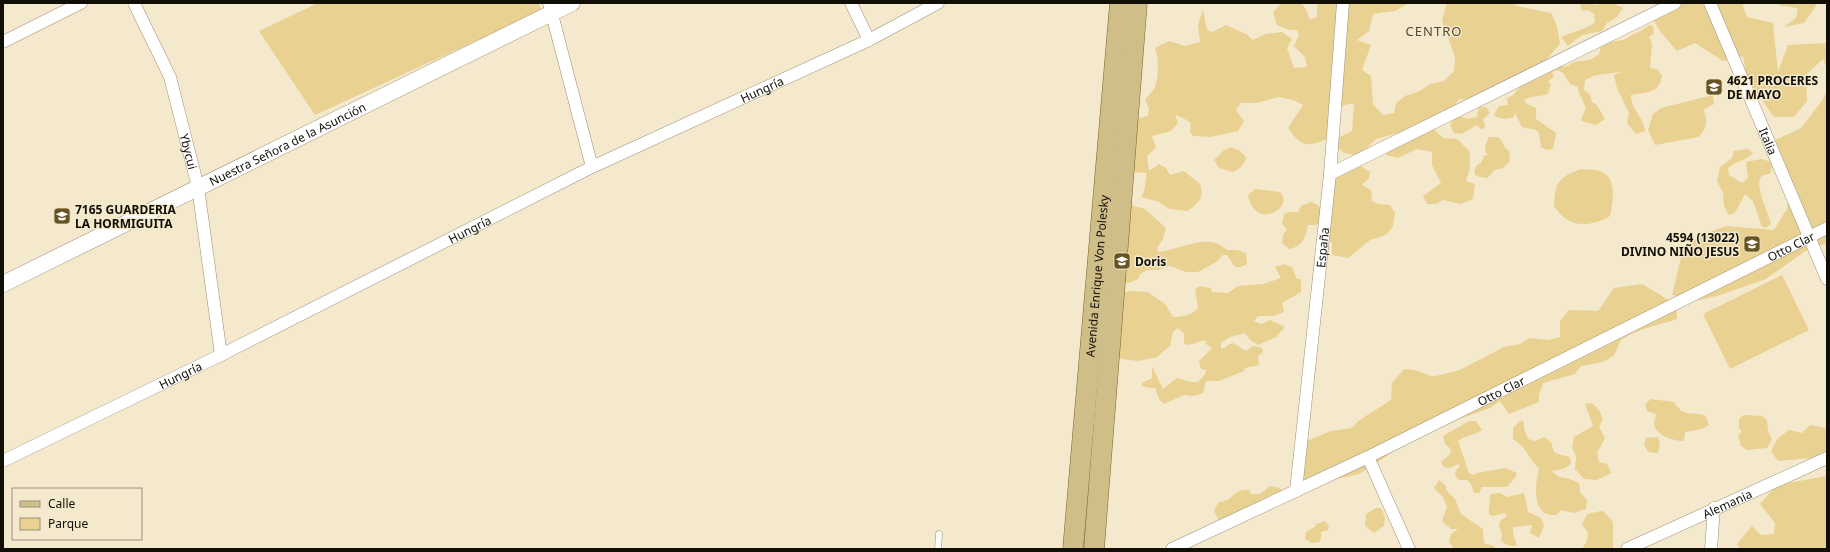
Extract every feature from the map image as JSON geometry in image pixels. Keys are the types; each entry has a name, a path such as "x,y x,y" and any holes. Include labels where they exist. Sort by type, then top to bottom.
{"main road":[{"name":"Avenida Enrique Von Polesky","path":"1073,549 1120,3"},
{"name":"Avenida Enrique Von Polesky","path":"1094,549 1137,3"}],"street":[{"path":"3,42 81,3"},
{"name":"Ybycui","path":"134,3 170,77 198,187 221,355"},
{"name":"Nuestra Señora de la Asunción","path":"3,284 198,187 550,8 572,3"},
{"path":"851,3 869,40"},
{"name":"Hungría","path":"3,461 221,355 592,167 869,40 938,3"},
{"name":"España","path":"1296,491 1330,174 1343,3"},
{"path":"1330,174 1675,3"},
{"name":"Italia","path":"1710,3 1827,279"},
{"path":"550,8 592,167"},
{"name":"Otto Clar","path":"1172,549 1368,457 1827,228"},
{"path":"1368,457 1409,549"},
{"name":"Alemania","path":"1627,549 1714,508 1827,458"},
{"path":"1711,549 1714,508"}],"lane":[{"path":"938,549 939,534"}],"green space":[{"path":"318,3 539,3 541,11 315,115 259,31"},
{"path":"1282,3 1301,3 1306,9 1310,20 1317,17 1317,5 1321,3 1330,3 1343,6 1345,3 1409,3 1395,11 1373,14 1369,31 1357,40 1371,45 1362,70 1371,76 1373,104 1383,115 1394,113 1396,103 1405,96 1420,91 1430,84 1444,81 1454,71 1455,57 1442,21 1447,3 1515,3 1516,6 1551,13 1557,26 1560,44 1534,73 1476,100 1459,99 1453,108 1441,111 1430,121 1433,128 1443,138 1457,139 1470,152 1470,168 1466,181 1475,184 1473,199 1460,204 1443,200 1436,204 1427,204 1423,196 1441,183 1432,165 1432,152 1417,149 1398,158 1386,155 1388,149 1400,134 1398,133 1376,139 1366,149 1354,155 1344,153 1335,146 1338,138 1352,131 1354,104 1337,108 1327,139 1313,144 1304,144 1300,142 1288,128 1303,105 1293,100 1278,97 1257,103 1241,103 1236,110 1244,121 1238,131 1211,137 1193,136 1190,132 1191,123 1175,115 1178,123 1171,131 1152,136 1156,148 1147,156 1149,171 1159,164 1166,168 1170,175 1184,171 1200,184 1202,193 1200,200 1187,211 1169,209 1159,202 1141,197 1144,191 1147,173 1133,172 1114,294 1130,291 1148,292 1165,304 1173,317 1183,316 1190,314 1198,308 1195,289 1200,286 1211,288 1212,292 1228,293 1238,286 1263,284 1281,278 1275,267 1284,264 1292,267 1297,279 1301,279 1301,292 1282,303 1284,312 1274,316 1258,316 1254,321 1261,324 1270,320 1285,327 1276,337 1258,345 1250,340 1245,333 1230,337 1221,343 1221,349 1233,343 1246,351 1253,346 1262,348 1263,352 1258,356 1259,365 1245,368 1244,371 1219,381 1206,381 1203,393 1194,396 1184,395 1164,404 1159,399 1155,388 1142,386 1142,383 1152,378 1152,366 1163,389 1177,378 1191,382 1198,382 1206,373 1206,370 1201,369 1199,361 1212,348 1206,344 1205,340 1189,345 1184,344 1184,333 1178,328 1173,332 1170,346 1157,357 1139,361 1121,359 1106,345 1135,119 1148,116 1149,109 1145,100 1155,87 1158,72 1158,62 1155,48 1169,41 1185,46 1200,42 1198,25 1203,9 1207,30 1212,32 1226,25 1246,34 1253,40 1265,34 1282,32 1292,39 1287,48 1294,68 1307,67 1305,57 1294,46 1299,35 1297,30 1289,30 1277,25 1273,12"},
{"path":"1580,3 1593,3 1595,5 1613,3 1623,8 1617,17 1607,23 1602,31 1582,35 1568,46 1561,37 1584,29 1595,22 1594,14 1588,10 1582,11"},
{"path":"1660,3 1742,3 1747,17 1773,23 1778,72 1788,45 1827,43 1827,69 1823,59 1806,75 1807,101 1794,117 1774,117 1747,79 1743,56 1723,61 1695,43 1677,51 1659,30 1651,15"},
{"path":"1779,3 1818,3 1804,23 1784,27 1796,18 1798,9 1779,5"},
{"path":"1649,25 1653,26 1654,34 1649,37 1652,44 1650,68 1657,69 1662,75 1661,81 1655,89 1651,91 1631,95 1633,105 1645,131 1636,134 1627,123 1629,113 1617,88 1614,75 1622,72 1596,75 1585,80 1584,90 1590,94 1592,102 1597,105 1605,119 1596,125 1582,121 1581,119 1586,108 1579,93 1578,87 1570,84 1564,74 1558,70 1552,72 1554,76 1548,82 1551,84 1548,94 1530,97 1524,100 1527,104 1536,108 1536,119 1556,133 1553,149 1547,150 1541,147 1539,133 1536,130 1522,127 1515,113 1514,117 1506,119 1499,118 1494,115 1499,106 1508,105 1507,98 1512,96 1521,86 1534,77 1558,64 1565,67 1575,62 1592,59 1599,54 1601,45 1604,43 1624,40"},
{"path":"1827,91 1827,243 1807,250 1766,279 1720,295 1696,301 1672,295 1683,249 1702,235 1726,226 1774,230 1787,209 1789,186 1773,141 1801,128 1821,102"},
{"path":"1713,95 1714,104 1703,110 1706,117 1706,124 1699,137 1655,145 1648,130 1653,114 1661,108"},
{"path":"1479,107 1486,107 1490,113 1483,119 1485,126 1482,130 1477,125 1461,134 1454,133 1450,125 1454,119 1460,116 1467,119 1477,117"},
{"path":"1489,137 1498,137 1500,139 1505,148 1509,151 1510,161 1503,168 1495,170 1487,178 1476,176 1474,171 1477,165 1481,163 1484,156 1488,154 1486,153 1485,146"},
{"path":"1231,147 1240,151 1247,158 1241,167 1233,172 1219,168 1214,160 1223,151"},
{"path":"1748,149 1753,153 1747,158 1728,168 1729,175 1742,183 1748,178 1746,162 1761,159 1772,162 1771,173 1762,176 1759,185 1762,199 1771,224 1766,228 1762,227 1753,201 1745,194 1736,211 1731,215 1728,214 1724,206 1723,193 1717,181 1720,167 1732,158 1734,151"},
{"path":"1361,166 1370,172 1369,178 1362,185 1371,190 1372,201 1378,204 1390,205 1395,213 1393,226 1388,233 1370,240 1348,258 1332,255 1332,243 1326,239 1323,220 1316,225 1308,225 1303,241 1297,246 1289,249 1282,243 1283,235 1287,229 1282,224 1284,214 1289,212 1298,212 1301,206 1311,202 1318,205 1322,210 1322,190 1335,169 1354,170"},
{"path":"1581,169 1595,170 1605,174 1612,184 1613,190 1610,216 1589,224 1578,224 1568,220 1560,214 1554,206 1555,192 1559,182 1567,175"},
{"path":"1255,189 1280,192 1284,198 1283,204 1273,213 1265,214 1258,212 1252,206 1248,195"},
{"path":"1131,205 1145,209 1166,228 1163,239 1157,248 1158,252 1167,251 1194,243 1211,242 1227,250 1237,250 1246,253 1247,264 1241,267 1235,267 1227,255 1223,255 1216,262 1198,272 1186,272 1170,266 1158,270 1147,270 1140,274 1138,279 1129,283 1119,282"},
{"path":"1782,275 1809,330 1730,369 1703,314"},
{"path":"1642,284 1677,305 1677,319 1643,329 1622,339 1613,356 1606,360 1581,366 1575,374 1543,383 1539,395 1539,402 1509,414 1500,401 1490,408 1459,419 1431,432 1401,441 1387,456 1359,474 1314,484 1295,474 1299,444 1331,431 1352,428 1358,421 1391,400 1392,383 1404,369 1415,370 1431,376 1436,376 1460,370 1504,347 1520,344 1530,338 1548,340 1560,337 1560,321 1569,310 1598,311 1614,288"},
{"path":"1651,399 1674,402 1681,411 1706,416 1709,425 1702,429 1685,432 1684,441 1666,437 1655,428 1654,424 1656,414 1647,411 1645,404"},
{"path":"1592,403 1599,410 1603,419 1599,427 1605,438 1597,453 1599,462 1607,464 1611,473 1597,480 1584,479 1575,469 1576,456 1572,448 1574,437 1593,426 1585,404"},
{"path":"1744,415 1762,416 1767,420 1768,431 1772,440 1767,448 1747,450 1741,446 1738,436 1742,431 1739,428 1739,419"},
{"path":"1521,420 1524,422 1524,429 1528,439 1535,441 1544,437 1551,442 1554,452 1570,457 1571,464 1563,469 1552,471 1559,477 1567,478 1579,483 1580,492 1587,500 1586,509 1574,513 1561,510 1556,515 1548,514 1542,511 1539,506 1536,491 1539,469 1524,449 1513,439 1513,428"},
{"path":"1469,421 1476,421 1482,430 1458,441 1469,473 1474,475 1477,473 1505,468 1517,473 1515,478 1507,487 1482,487 1479,493 1474,493 1471,484 1467,480 1459,480 1456,477 1455,472 1460,466 1459,464 1449,468 1444,467 1441,462 1450,454 1451,449 1445,444 1443,436"},
{"path":"1810,425 1827,428 1827,453 1810,458 1778,461 1771,451 1778,438 1789,430 1802,433"},
{"path":"1658,437 1660,445 1658,453 1648,452 1644,444 1646,438"},
{"path":"1827,476 1827,549 1740,549 1737,544 1752,526 1761,535 1774,534 1775,523 1760,504 1777,485"},
{"path":"1439,480 1446,486 1446,490 1455,499 1461,514 1483,529 1484,543 1494,546 1496,549 1454,549 1449,542 1451,534 1458,529 1451,529 1442,521 1447,507 1443,497 1434,488"},
{"path":"1270,486 1280,488 1282,491 1274,499 1270,495 1262,500 1260,508 1253,518 1229,521 1218,520 1214,510 1218,503 1228,500 1239,491 1249,490 1251,494 1260,494"},
{"path":"1500,493 1507,497 1524,493 1528,512 1541,518 1544,526 1539,538 1530,533 1532,525 1513,527 1513,533 1517,545 1511,546 1501,541 1502,534 1499,526 1500,521 1507,516 1505,513 1492,516 1489,514 1490,494"},
{"path":"1376,508 1381,508 1385,517 1384,526 1374,533 1365,526 1366,514"},
{"path":"1601,511 1604,512 1613,522 1613,549 1582,549 1587,541 1588,533 1582,524 1587,514"},
{"path":"1325,521 1329,526 1328,530 1321,532 1321,539 1319,542 1312,543 1305,539 1306,532 1315,527 1316,524"}],"place":[{"name":"4621 PROCERES DE MAYO","path":"1714,87"},
{"name":"7165 GUARDERIA LA HORMIGUITA","path":"62,216"},
{"name":"4594 (13022) DIVINO NIÑO JESUS","path":"1752,244"},
{"name":"Doris","path":"1122,261"}],"district":[{"name":"CENTRO","path":"1434,31"}]}
